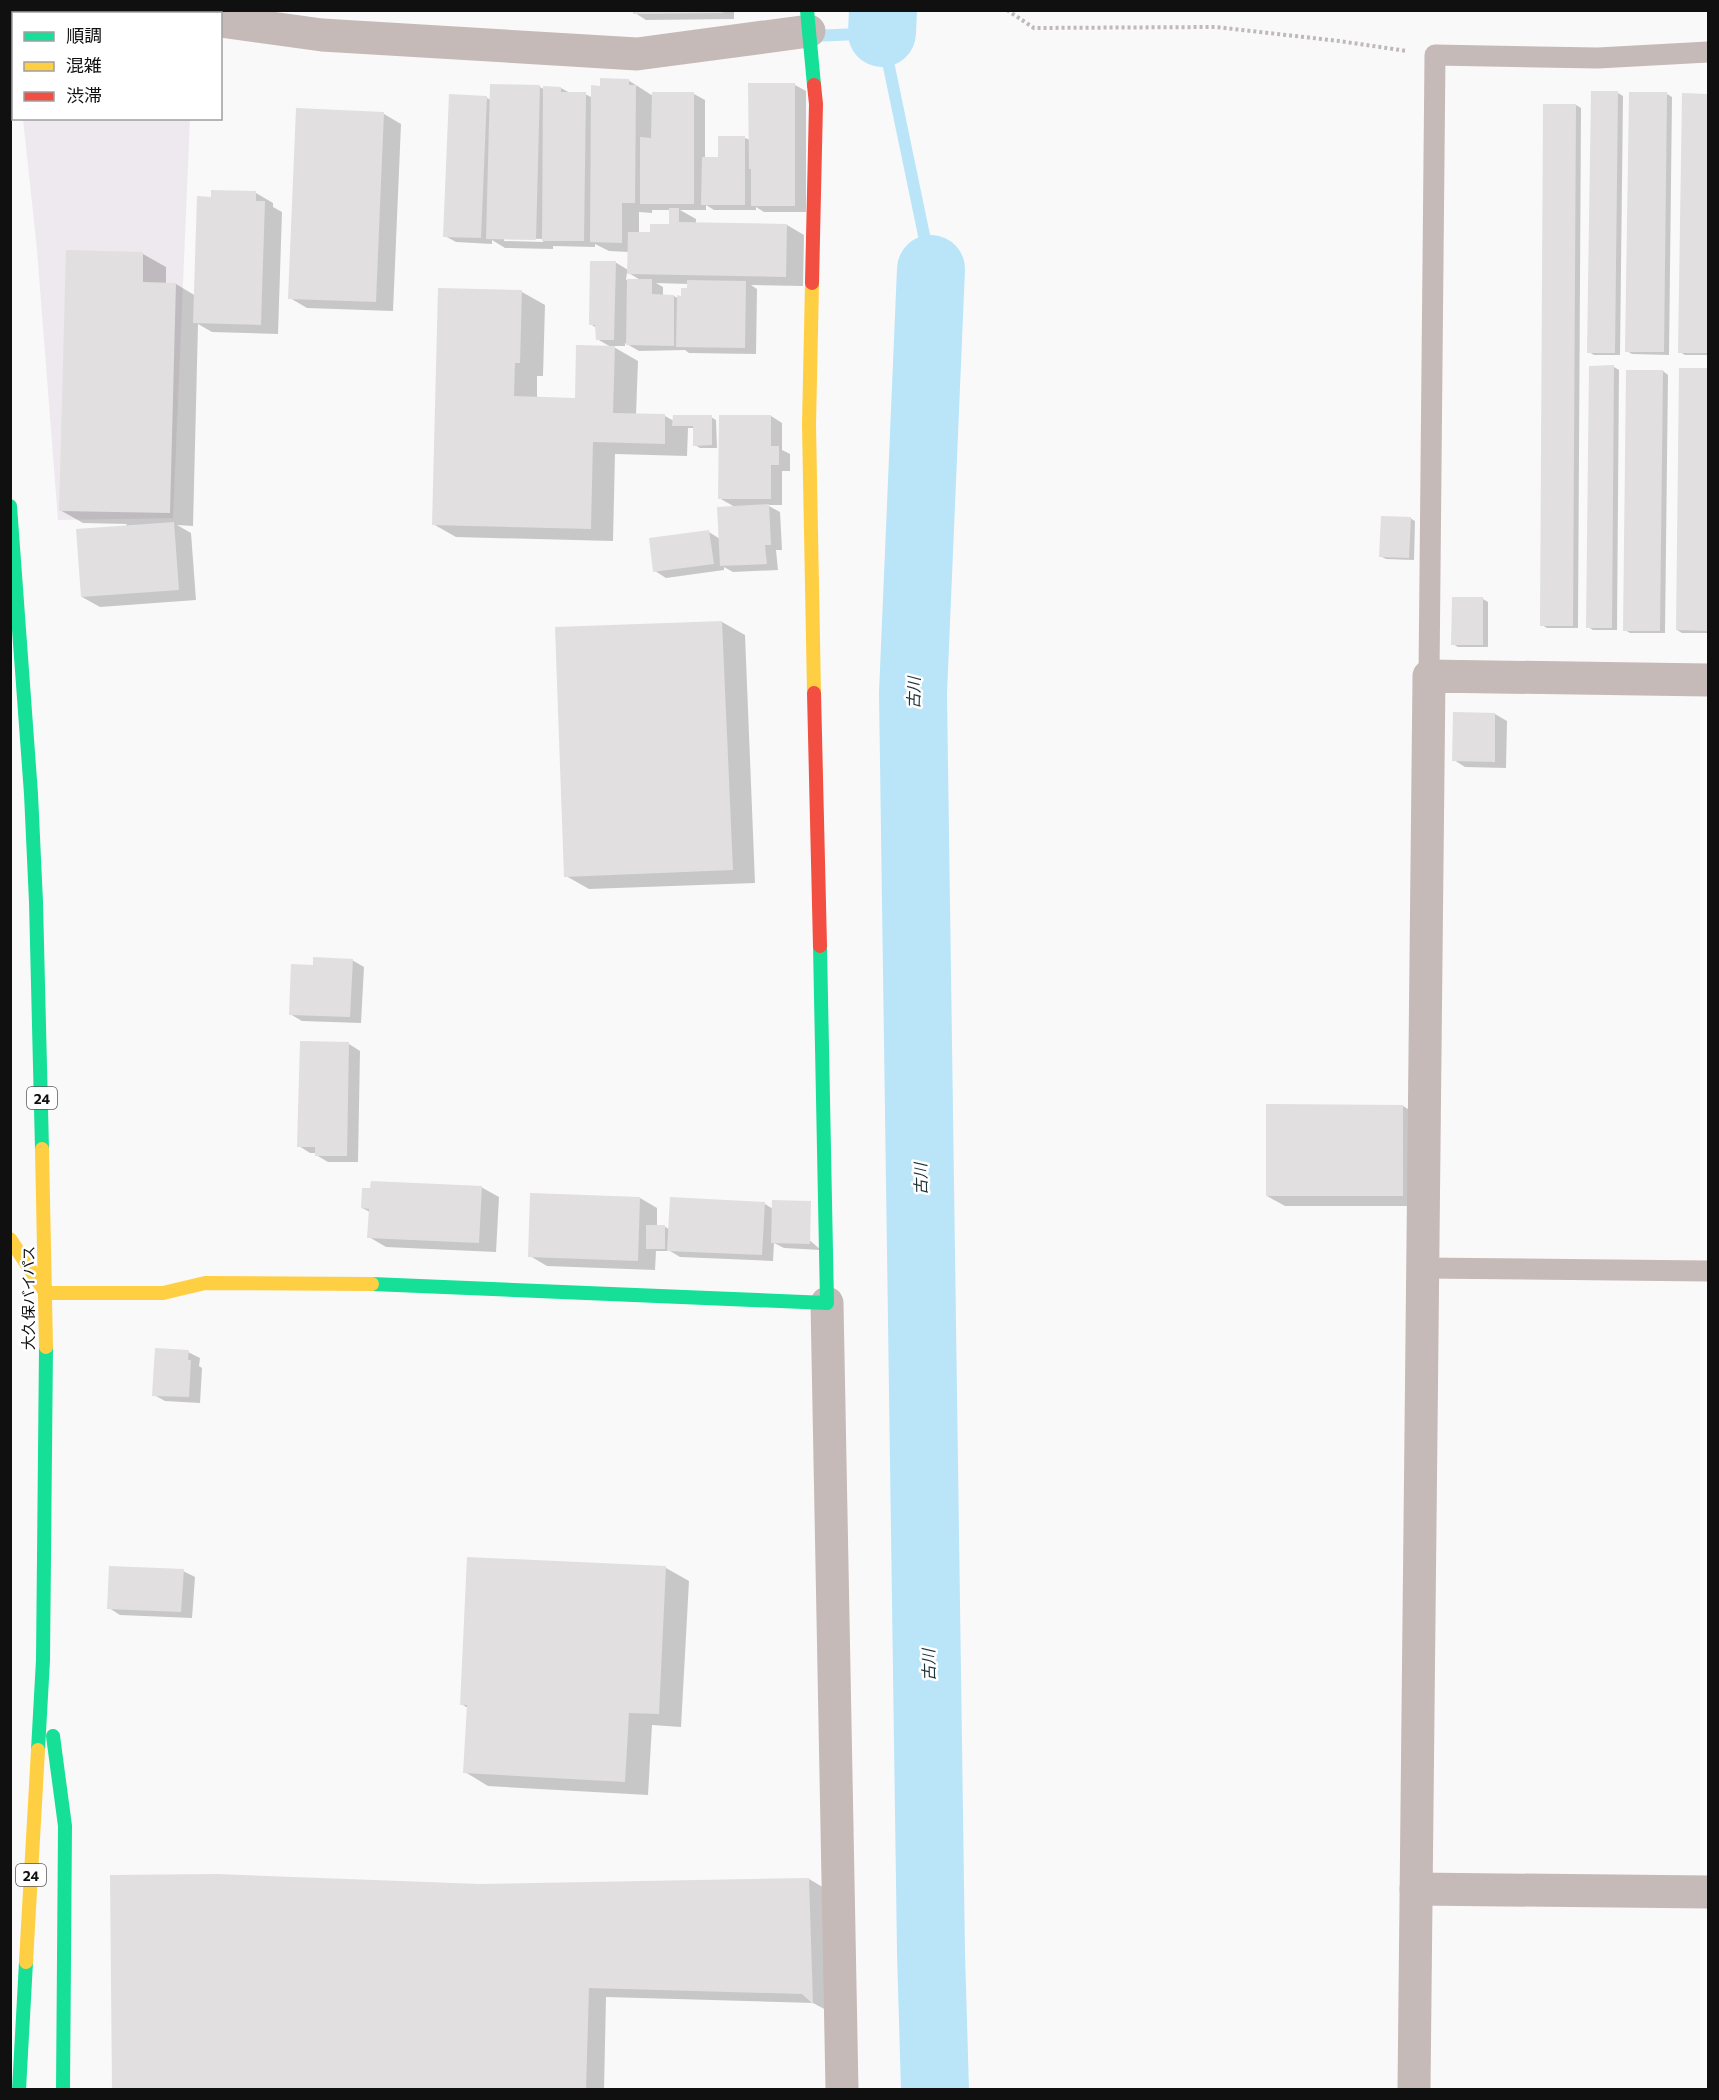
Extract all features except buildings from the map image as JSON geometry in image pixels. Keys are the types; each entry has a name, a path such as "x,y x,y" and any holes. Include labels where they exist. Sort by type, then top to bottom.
{"main road":[{"path":"10,1239 46,1293 163,1293 205,1283 410,1284 827,1303 809,425 816,104 808,21"},
{"name":"大久保バイパス","path":"10,506 31,794 46,1293 43,1659 20,2090"},
{"path":"43,1659 65,1826 63,2090"}],"street":[{"path":"222,21 322,35 637,54 808,21"},
{"path":"1414,2090 1429,676 1708,680"},
{"path":"827,1303 842,2090"},
{"path":"1416,1889 1708,1892"}],"lane":[{"path":"1429,676 1435,56 1598,58 1708,52"},
{"path":"1422,1268 1708,1271"}],"path":[{"path":"1007,10 1034,28 1216,27 1339,41 1435,56"}],"shaded area":[{"path":"23,120 190,120 173,518 58,520 37,250"}],"waterway":[{"name":"古川","path":"882,33 883,10"},
{"path":"812,36 882,33 931,269"},
{"name":"古川","path":"931,269 913,693 931,1953 935,2090"}],"traffic: fast":[{"path":"807,10 814,85"},
{"path":"10,506 31,794 42,1149"},
{"path":"372,1284 827,1303 820,946"},
{"path":"38,1750 43,1660 46,1347"},
{"path":"53,1736 65,1826 63,2090"},
{"path":"19,2090 26,1962"}],"traffic: slow":[{"path":"812,283 809,425 814,693"},
{"path":"42,1149 46,1347"},
{"path":"10,1239 46,1293 163,1293 205,1283 372,1284"},
{"path":"26,1962 38,1750"}],"traffic: jam":[{"path":"812,283 816,104 814,85"},
{"path":"814,693 820,946"}]}
